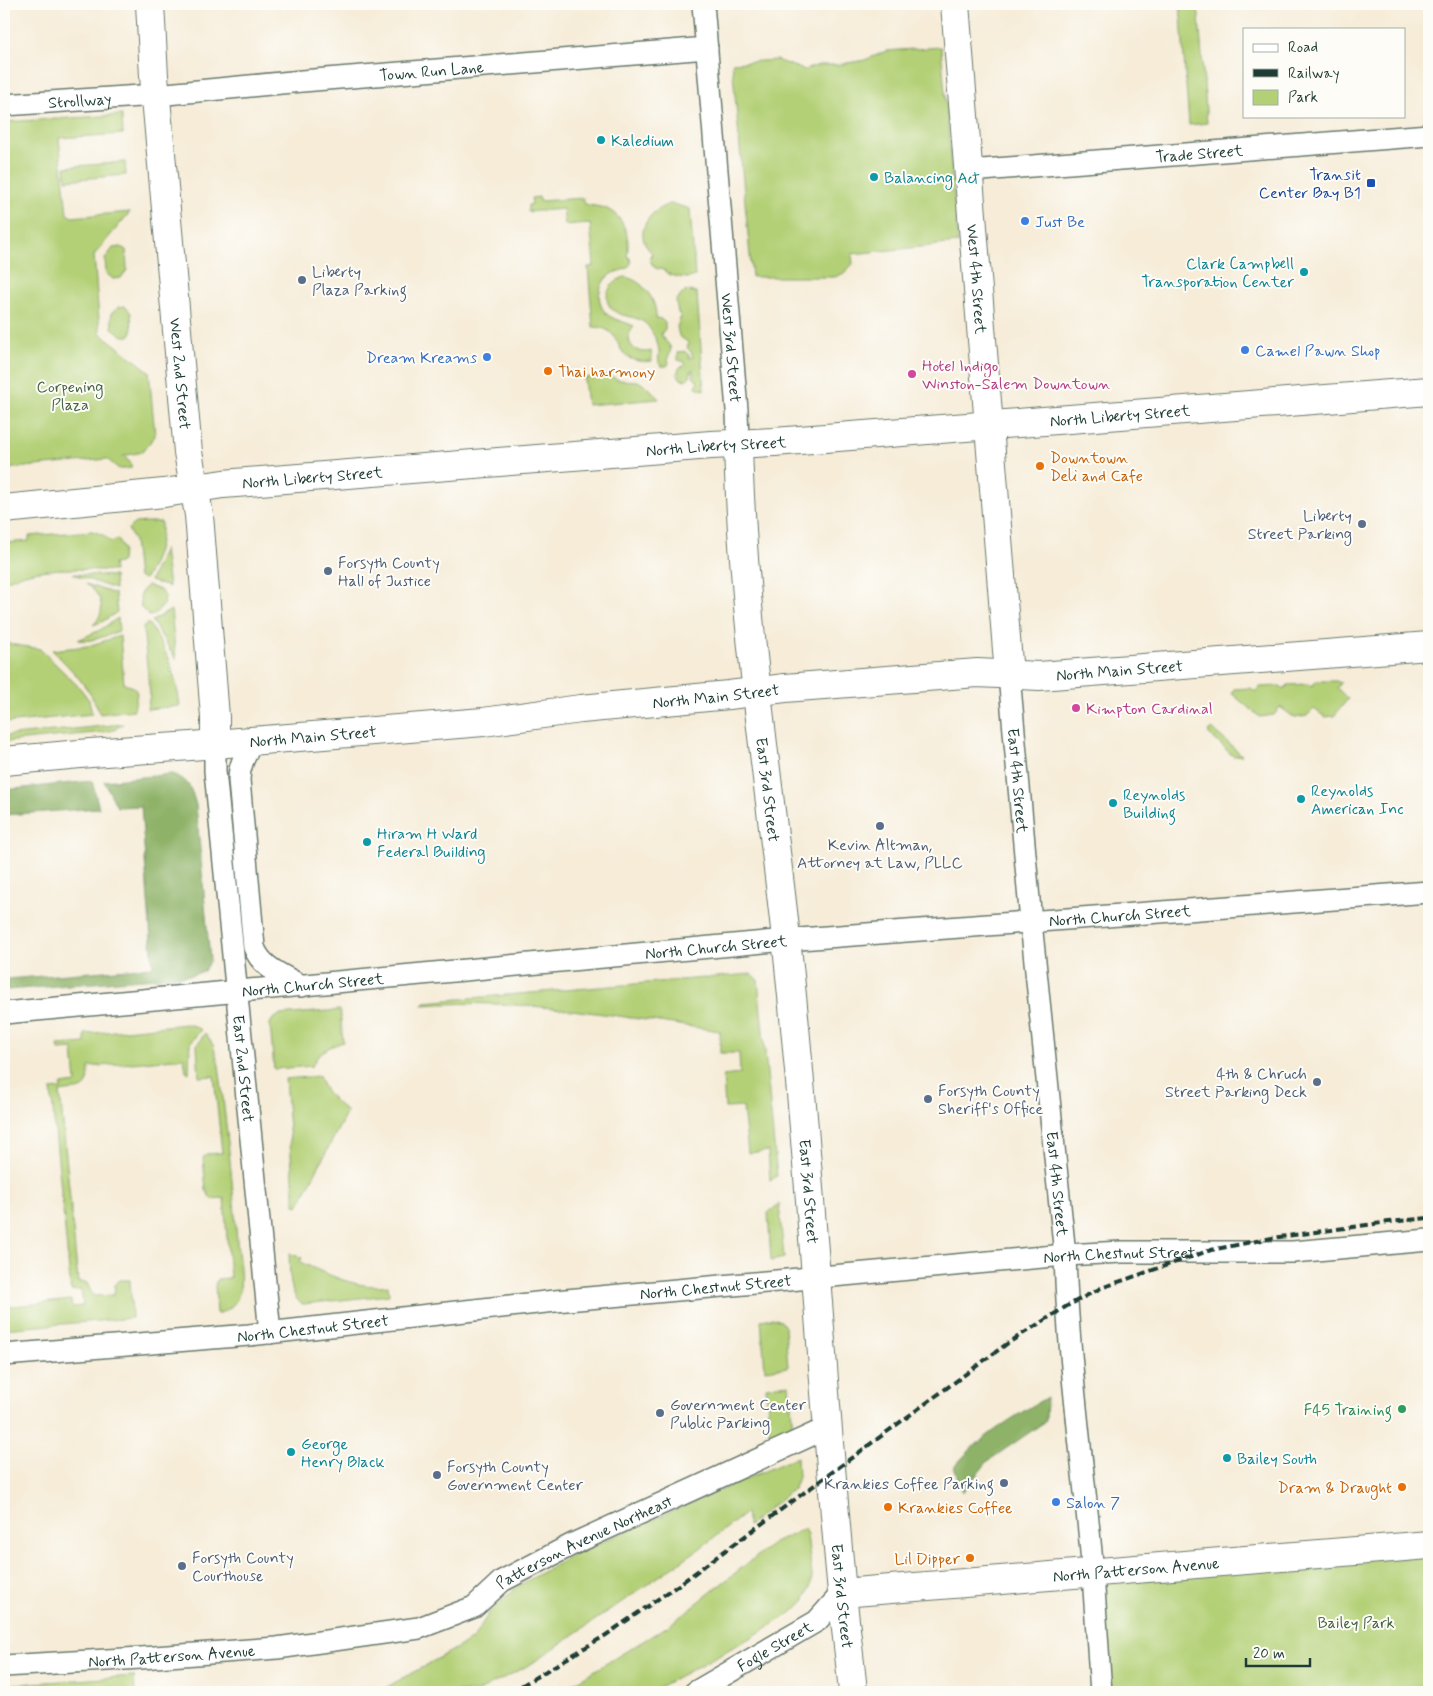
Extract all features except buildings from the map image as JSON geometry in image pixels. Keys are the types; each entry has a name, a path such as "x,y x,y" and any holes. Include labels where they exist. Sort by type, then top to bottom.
{"main road":[{"name":"West 2nd Street","path":"150,4 156,95 188,452 199,515 215,717 215,744"},
{"name":"West 4th Street","path":"955,4 970,170 988,425 1009,675"},
{"name":"North Liberty Street","path":"4,509 164,493 224,484 1429,391"},
{"name":"West 3rd Street","path":"738,443 741,521 756,691"},
{"name":"North Main Street","path":"4,761 483,722 581,709 756,691 977,673 1039,676 1429,646"},
{"name":"East 3rd Street","path":"756,691 786,940 817,1278 842,1593 853,1692"},
{"name":"North Patterson Avenue","path":"842,1593 1429,1545"}],"street":[{"name":"West 3rd Street","path":"703,4 738,443"},
{"name":"Town Run Lane","path":"156,95 302,81 707,48"},
{"name":"Strollway","path":"4,105 156,95"},
{"name":"Trade Street","path":"970,170 1429,135"},
{"name":"East 4th Street","path":"1009,675 1065,1255 1066,1306 1093,1573 1101,1692"},
{"path":"253,741 240,767 238,780 254,948 261,961 302,986"},
{"name":"East 2nd Street","path":"215,744 215,771 270,1333"},
{"name":"North Church Street","path":"4,1013 786,940 1429,892"},
{"name":"North Chestnut Street","path":"4,1355 270,1333 555,1301 1065,1255 1122,1252 1293,1252 1429,1240"},
{"name":"Patterson Avenue Northeast","path":"337,1639 419,1628 474,1607 502,1581 573,1544 829,1427"},
{"name":"Fogle Street","path":"698,1691 817,1621 842,1593"},
{"name":"North Patterson Avenue","path":"4,1666 277,1648 337,1639"}],"green space":[{"path":"1180,4 1198,4 1207,123 1189,125"},
{"path":"941,47 958,243 852,254 853,264 844,273 835,277 752,277 732,63 776,60 804,70 819,65 836,65 865,60 886,51"},
{"name":"Corpening Plaza","path":"122,115 123,134 59,138 67,214 72,217 130,212 94,255 100,333 149,371 155,436 142,452 123,456 131,463 131,468 119,469 107,459 4,469 4,122"},
{"path":"125,162 126,175 66,180 65,167"},
{"path":"539,197 540,201 583,198 585,204 605,208 617,216 625,228 628,242 627,256 630,258 631,263 628,268 611,274 606,278 600,290 600,302 602,308 611,317 634,326 629,337 632,346 639,351 651,351 652,361 638,361 629,358 611,333 604,329 593,327 588,267 594,266 590,223 565,225 563,209 528,212 528,205 532,204 531,198"},
{"path":"670,204 690,209 695,276 689,278 670,275 664,270 655,268 650,261 652,253 643,239 643,231 649,217 662,207"},
{"path":"121,247 126,250 127,270 121,278 113,279 106,273 105,259 113,248"},
{"path":"625,277 638,282 648,292 654,304 656,318 661,319 665,323 665,329 661,334 671,349 667,366 661,366 660,364 658,344 648,326 640,320 617,313 609,305 607,300 608,290 615,282"},
{"path":"684,292 697,293 704,390 696,387 698,381 693,377 693,369 686,380 681,379 677,374 679,368 685,365 685,362 678,360 678,353 684,351 689,355 689,358 693,357 687,348 689,343 679,336 677,327 681,316 678,313 676,301"},
{"path":"125,306 131,313 132,332 129,336 123,336 112,328 111,313 119,307"},
{"path":"604,375 619,380 638,381 650,389 659,399 587,405 584,378"},
{"path":"161,522 161,530 157,552 145,579 138,577 134,541 128,529 135,523"},
{"path":"92,531 102,534 111,542 118,539 123,550 122,561 113,564 114,571 57,569 30,573 4,582 4,543 29,541 29,536"},
{"path":"164,549 169,587 150,581"},
{"path":"73,574 114,576 115,589"},
{"path":"86,584 115,594 117,612 102,622 93,625 98,620 101,603 96,593"},
{"path":"147,585 160,590 165,596 164,605 153,615 149,616 141,608 140,594"},
{"path":"171,610 176,659 152,621"},
{"path":"118,618 119,631 94,640 78,640 100,630"},
{"path":"148,623 170,663 180,706 147,709 150,695 143,627"},
{"path":"120,636 124,684 134,687 137,693 134,710 100,714 91,695 73,671 52,650 88,646"},
{"path":"4,643 40,649 80,688 89,700 92,714 4,723 4,714 8,713"},
{"path":"1316,681 1336,681 1341,683 1337,688 1348,699 1334,716 1325,717 1314,709 1307,716 1295,718 1280,707 1274,715 1260,717 1231,693 1234,689 1251,688 1256,692 1260,687 1280,686 1284,689 1288,685 1308,684 1312,687"},
{"path":"123,724 114,730 104,732 4,742 4,736"},
{"path":"1212,729 1242,755 1233,756 1208,733"},
{"path":"171,774 186,781 191,789 196,805 210,960 204,971 192,975 7,990 7,979 153,967 141,806 117,807 104,781"},
{"path":"92,781 99,808 4,815 4,790"},
{"path":"751,974 758,980 777,1176 770,1181 768,1151 748,1153 743,1107 725,1108 723,1076 740,1074 739,1053 720,1053 720,1031 535,1006 498,1004 423,1005 425,1002"},
{"path":"340,1010 343,1042 325,1050 312,1066 274,1069 270,1024 272,1020 279,1015"},
{"path":"186,1024 201,1030 190,1043 189,1073 186,1071 184,1058 89,1067 86,1086 60,1092 78,1282 87,1283 93,1296 114,1295 115,1285 119,1280 130,1280 132,1318 4,1329 4,1307 71,1300 72,1307 83,1306 81,1290 71,1291 51,1090 61,1089 61,1085 76,1083 73,1049 59,1050 58,1045 85,1043 85,1034"},
{"path":"205,1033 213,1045 219,1065 240,1274 240,1288 236,1301 228,1309 217,1314 215,1285 217,1279 230,1278 224,1198 211,1199 206,1190 203,1158 206,1154 222,1153 214,1076 199,1077 197,1045"},
{"path":"319,1076 327,1092 347,1112 298,1206 295,1205 285,1079"},
{"path":"779,1204 784,1258 771,1261 768,1213"},
{"path":"289,1253 302,1258 300,1262 343,1280 365,1285 388,1285 389,1295 303,1304 298,1301 292,1289"},
{"path":"773,1318 781,1321 785,1327 788,1367 765,1370 761,1320"},
{"path":"789,1384 793,1430 770,1439 766,1387"},
{"path":"1047,1397 1046,1421 988,1461 963,1492 954,1467 974,1446 1010,1420"},
{"path":"797,1457 798,1477 794,1488 748,1526 746,1513 699,1549 531,1664 477,1692 378,1692 473,1639 490,1611 518,1586 576,1553"},
{"path":"804,1529 807,1535 812,1576 810,1589 804,1601 794,1611 752,1637 650,1692 559,1692 668,1626 772,1544"},
{"name":"Bailey Park","path":"1429,1545 1429,1692 1101,1692 1093,1573"},
{"path":"134,1676 135,1692 4,1692 4,1685"}],"railway":[{"path":"511,1692 606,1635 677,1586 1008,1343 1067,1306 1101,1288 1211,1250 1272,1238 1429,1218"}],"place":[{"name":"Kaledium","path":"601,140"},
{"name":"Balancing Act","path":"874,177"},
{"name":"Transit Center Bay B1","path":"1371,183"},
{"name":"Just Be","path":"1025,221"},
{"name":"Clark Campbell Transporation Center","path":"1304,272"},
{"name":"Liberty Plaza Parking","path":"302,280"},
{"name":"Camel Pawn Shop","path":"1245,350"},
{"name":"Dream Kreams","path":"487,357"},
{"name":"Thai harmony","path":"548,371"},
{"name":"Hotel Indigo Winston-Salem Downtown","path":"912,374"},
{"name":"Downtown Deli and Cafe","path":"1040,466"},
{"name":"Liberty Street Parking","path":"1362,524"},
{"name":"Forsyth County Hall of Justice","path":"328,571"},
{"name":"Kimpton Cardinal","path":"1076,708"},
{"name":"Reynolds American Inc","path":"1301,799"},
{"name":"Reynolds Building","path":"1113,803"},
{"name":"Kevin Altman, Attorney at Law, PLLC","path":"880,826"},
{"name":"Hiram H Ward Federal Building","path":"367,842"},
{"name":"4th & Chruch Street Parking Deck","path":"1317,1082"},
{"name":"Forsyth County Sheriff's Office","path":"928,1099"},
{"name":"F45 Training","path":"1402,1409"},
{"name":"Government Center Public Parking","path":"660,1413"},
{"name":"George Henry Black","path":"291,1452"},
{"name":"Bailey South","path":"1227,1458"},
{"name":"Forsyth County Government Center","path":"437,1475"},
{"name":"Krankies Coffee Parking","path":"1004,1483"},
{"name":"Dram & Draught","path":"1402,1487"},
{"name":"Salon 7","path":"1056,1502"},
{"name":"Krankies Coffee","path":"888,1507"},
{"name":"Lil Dipper","path":"970,1558"},
{"name":"Forsyth County Courthouse","path":"182,1566"}]}
